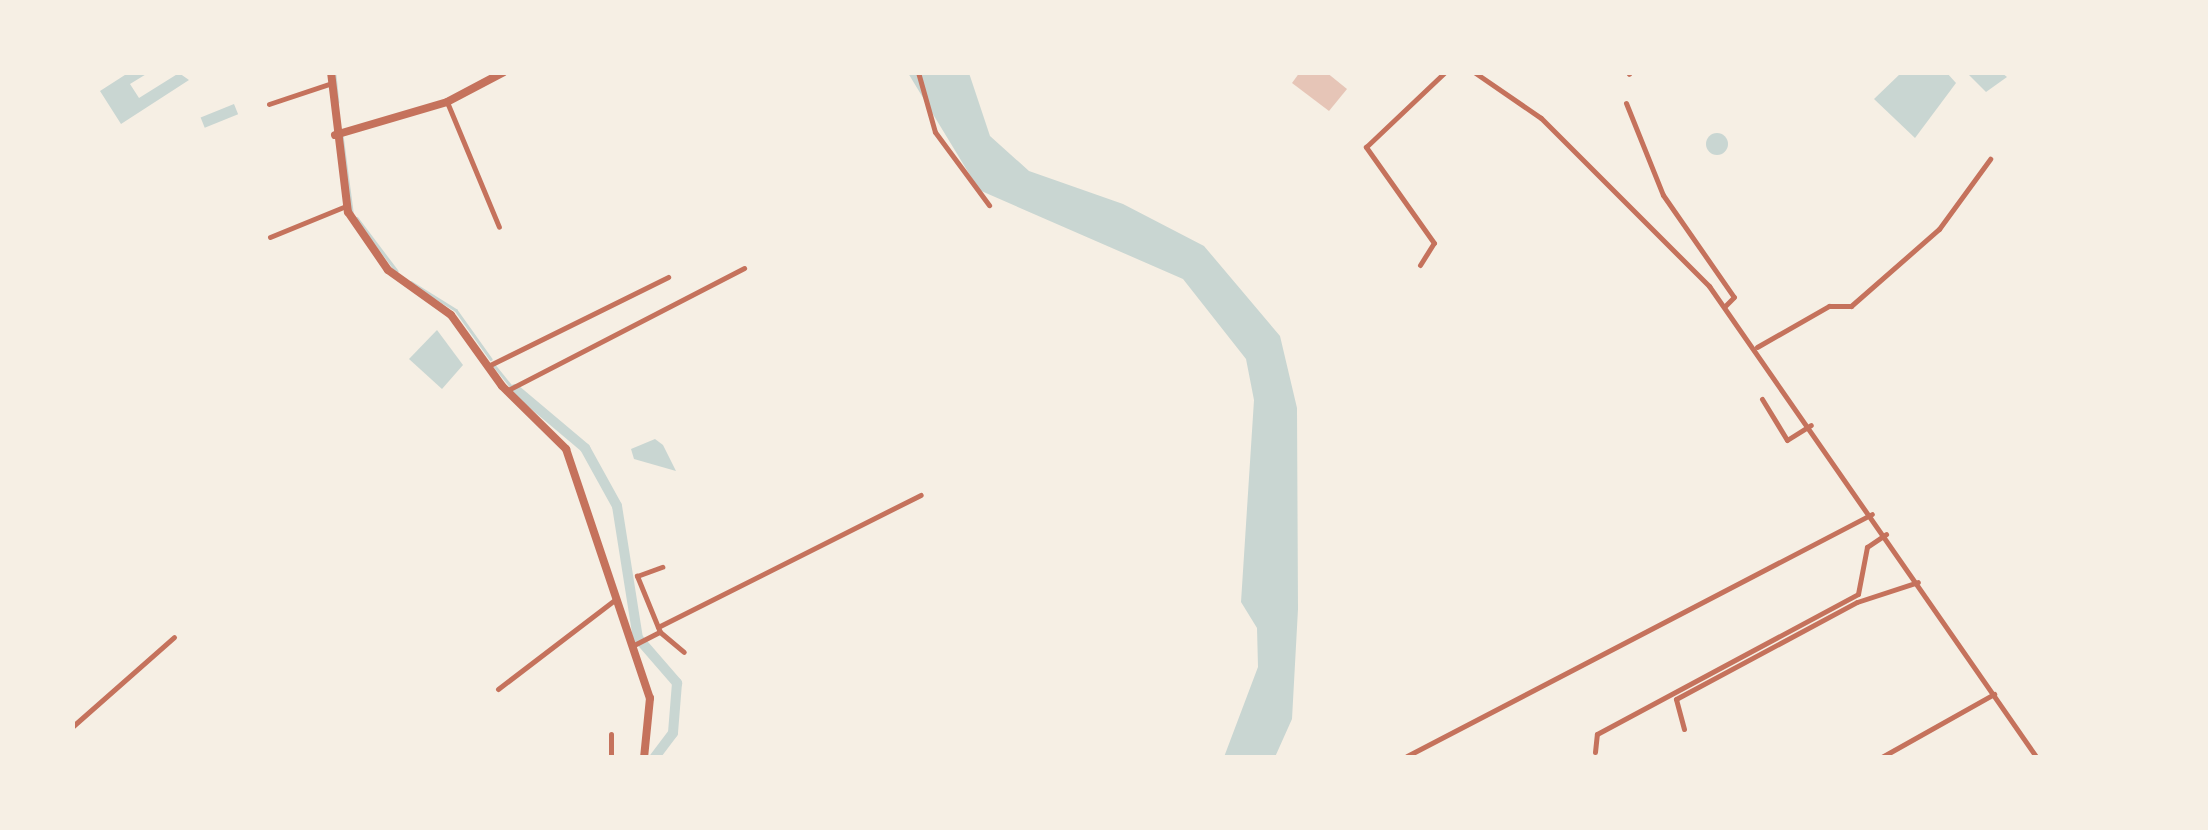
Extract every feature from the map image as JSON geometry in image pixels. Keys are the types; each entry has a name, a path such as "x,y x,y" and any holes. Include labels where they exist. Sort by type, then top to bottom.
{"street":[{"path":"330,72 346,206 388,270 451,315 506,391 566,449 613,601 638,643 652,712 644,758"},
{"path":"340,134 446,102 504,72"},
{"path":"918,72 935,132 989,204"},
{"path":"1420,264 1434,243 1366,146 1445,72"},
{"path":"1474,72 1604,177 1726,306 1758,346 2037,758"},
{"path":"269,104 332,83"},
{"path":"446,102 499,227"},
{"path":"1626,103 1664,195 1734,297 1726,306"},
{"path":"1758,346 1829,306 1852,306 1939,228 1990,159"},
{"path":"270,237 346,206"},
{"path":"506,391 744,268"},
{"path":"488,366 668,277"},
{"path":"1762,399 1788,440 1812,425"},
{"path":"638,643 921,495"},
{"path":"1407,756 1872,514"},
{"path":"1595,752 1597,734 1858,594 1867,546 1886,534"},
{"path":"662,567 637,576 659,629 684,652"},
{"path":"1684,729 1676,699 1857,602 1918,582"},
{"path":"498,689 613,601"},
{"path":"72,728 174,636"},
{"path":"1880,758 1994,694"},
{"path":"611,758 612,734"}],"shaded area":[{"path":"128,73 148,73 130,84 139,98 179,73 189,80 121,124 100,91"},
{"path":"908,73 969,73 990,136 1029,171 1123,204 1204,246 1280,336 1297,408 1298,609 1292,719 1275,757 1224,757 1258,667 1257,628 1241,602 1254,400 1246,359 1183,279 979,190"},
{"path":"1901,73 1947,73 1956,83 1915,138 1874,99"},
{"path":"1967,73 2002,73 2007,77 1986,92"},
{"path":"234,104 238,114 205,128 201,117"},
{"path":"1717,133 1725,136 1725,152 1717,155 1709,152 1706,144 1709,136"},
{"path":"437,330 463,365 442,389 409,359"},
{"path":"655,439 663,445 676,471 634,459 631,449"}],"building":[{"path":"1300,72 1326,72 1347,89 1329,111 1292,83"}],"waterway":[{"path":"335,75 338,102"},
{"path":"342,135 352,211"},
{"path":"357,218 397,271"},
{"path":"411,282 456,310 491,359"},
{"path":"494,365 510,385"},
{"path":"515,389 585,448 617,506 638,638 677,683 673,733 654,758"}]}
